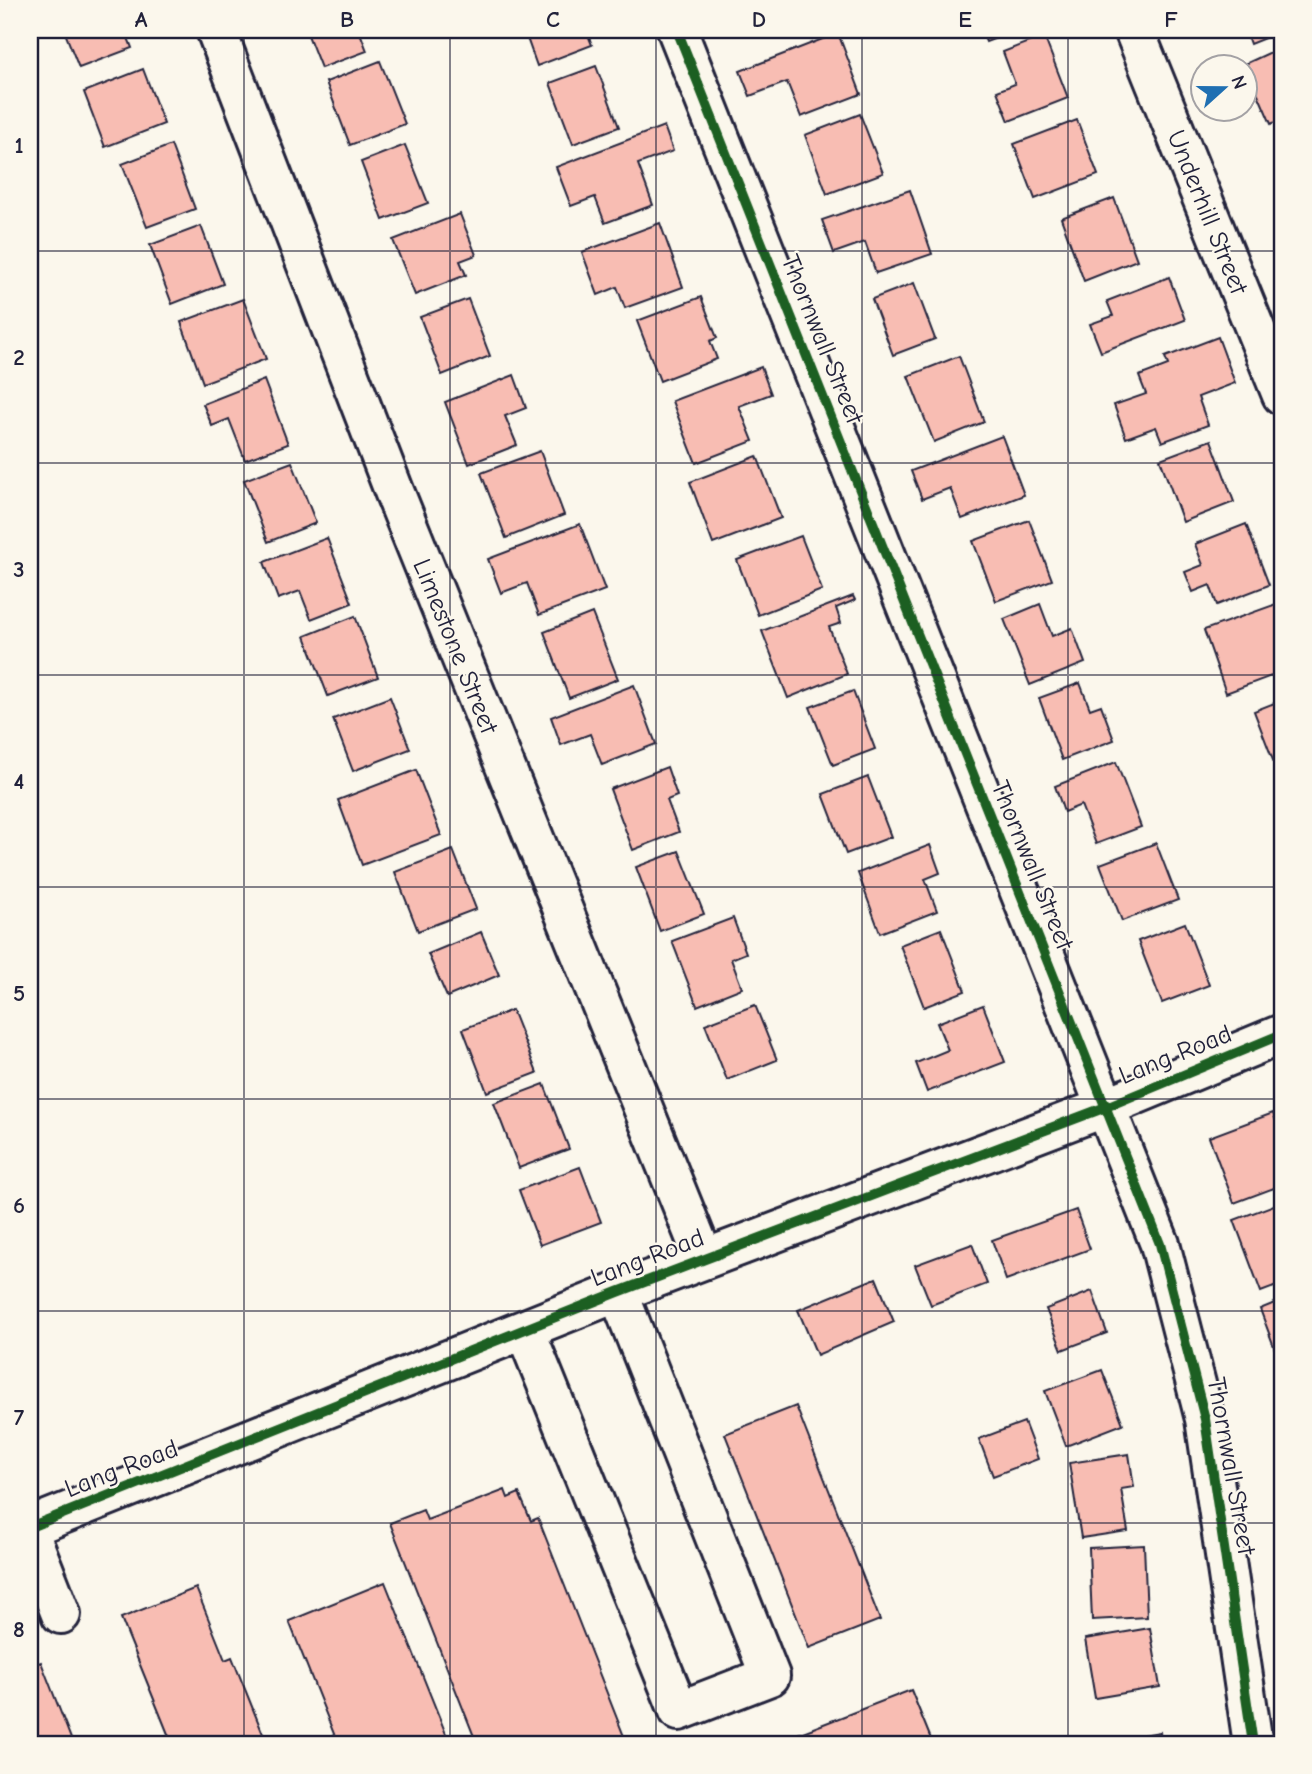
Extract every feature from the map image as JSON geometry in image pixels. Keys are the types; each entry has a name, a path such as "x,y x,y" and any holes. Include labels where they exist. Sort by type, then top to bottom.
{"street":[{"name":"Limestone Street","path":"216,30 399,504 704,1259"},
{"name":"Thornwall Street","path":"677,30 1160,1244 1205,1419 1252,1744"},
{"name":"Underhill Street","path":"1134,30 1282,395"},
{"name":"Lang Road","path":"30,1527 618,1292 1105,1107 1282,1034"},
{"path":"525,1330 679,1711 770,1676 618,1292"},
{"path":"30,1535 61,1614"}],"building":[{"path":"64,30 125,30 132,48 79,68"},
{"path":"306,30 359,30 367,51 321,68"},
{"path":"538,30 586,30 592,45 537,66 527,38 539,33"},
{"path":"981,30 1018,30 986,42"},
{"path":"1245,30 1282,30 1282,31 1250,44"},
{"path":"838,33 861,94 801,117 787,82 750,96 740,71"},
{"path":"1044,36 1068,98 1009,121 997,91 1015,84 1003,52"},
{"path":"1282,47 1282,119 1271,124 1260,99 1260,57"},
{"path":"380,61 405,124 350,145 326,82"},
{"path":"596,66 619,127 573,144 550,83"},
{"path":"143,69 164,124 105,147 84,92"},
{"path":"860,114 883,173 827,194 805,135"},
{"path":"1077,120 1098,175 1035,199 1014,144"},
{"path":"664,126 673,151 638,164 653,205 605,223 595,197 571,206 556,167"},
{"path":"171,145 195,209 147,227 122,164"},
{"path":"405,145 428,203 383,220 361,162"},
{"path":"910,190 932,254 876,273 865,242 834,253 822,220"},
{"path":"1114,198 1137,260 1084,281 1061,218"},
{"path":"460,214 476,255 460,261 466,275 415,295 393,240"},
{"path":"660,223 683,287 625,308 617,287 598,295 582,252"},
{"path":"201,226 223,284 172,304 150,245"},
{"path":"1169,277 1185,320 1101,352 1090,324 1113,316 1107,301"},
{"path":"914,283 935,339 893,355 872,299"},
{"path":"701,297 717,338 710,341 717,359 660,381 637,321"},
{"path":"243,299 266,359 203,383 181,322"},
{"path":"468,299 490,356 442,375 420,317"},
{"path":"1218,337 1235,383 1198,397 1208,425 1162,442 1156,427 1126,438 1114,405 1146,394 1139,376 1168,365 1165,357"},
{"path":"959,356 984,422 934,442 908,376"},
{"path":"761,367 771,394 739,406 753,441 696,463 672,401"},
{"path":"514,375 526,408 505,416 517,445 469,464 445,402"},
{"path":"264,380 288,444 245,460 229,419 212,426 203,404"},
{"path":"1002,436 1024,495 962,519 950,488 922,499 911,471"},
{"path":"1211,440 1234,502 1183,522 1160,459"},
{"path":"540,451 564,515 506,538 481,473"},
{"path":"757,456 781,518 713,544 690,482"},
{"path":"292,462 316,523 268,542 244,480"},
{"path":"1029,520 1052,580 996,601 973,541"},
{"path":"580,524 605,590 539,615 527,583 501,593 488,559"},
{"path":"1246,524 1269,585 1217,605 1210,585 1193,592 1185,572 1203,565 1195,544"},
{"path":"801,536 822,590 758,615 737,560"},
{"path":"327,538 352,603 311,619 300,591 278,599 264,562"},
{"path":"853,596 855,600 836,608 841,623 829,627 847,674 788,698 762,631"},
{"path":"1282,602 1282,672 1226,693 1204,630"},
{"path":"1040,604 1052,636 1072,628 1085,663 1030,685 1004,619"},
{"path":"592,613 618,679 569,698 544,632"},
{"path":"355,616 378,677 328,696 305,636"},
{"path":"1080,683 1090,709 1101,705 1114,740 1062,760 1039,698"},
{"path":"634,685 656,744 602,765 590,734 561,745 551,717"},
{"path":"853,691 875,749 833,765 810,707"},
{"path":"390,697 410,749 353,771 333,719"},
{"path":"1282,700 1282,766 1276,768 1254,711"},
{"path":"1116,762 1141,827 1096,844 1081,805 1064,812 1055,786"},
{"path":"667,767 677,796 667,800 679,832 633,850 610,789"},
{"path":"416,770 441,835 362,865 338,800"},
{"path":"868,777 891,837 846,854 823,794"},
{"path":"1156,843 1178,900 1122,921 1100,864"},
{"path":"930,845 940,873 925,879 937,911 880,933 858,873"},
{"path":"453,850 476,909 418,931 395,872"},
{"path":"679,851 704,914 660,931 636,867"},
{"path":"733,918 746,953 731,959 742,988 697,1006 672,941"},
{"path":"1185,923 1209,985 1162,1003 1138,941"},
{"path":"941,929 965,991 924,1007 900,945"},
{"path":"481,932 499,975 447,997 428,954"},
{"path":"755,1005 777,1060 727,1080 705,1024"},
{"path":"983,1005 1005,1062 927,1092 916,1063 948,1050 937,1023"},
{"path":"512,1010 537,1073 487,1092 463,1029"},
{"path":"544,1084 569,1149 519,1168 494,1103"},
{"path":"1273,1113 1282,1137 1282,1185 1234,1203 1209,1137"},
{"path":"580,1167 601,1222 540,1245 519,1190"},
{"path":"1282,1202 1282,1284 1261,1292 1234,1220"},
{"path":"1076,1210 1090,1249 1006,1280 992,1240"},
{"path":"972,1244 987,1284 931,1305 915,1265"},
{"path":"876,1278 894,1322 817,1355 798,1310"},
{"path":"1092,1291 1107,1333 1062,1350 1046,1309"},
{"path":"1282,1300 1282,1368 1260,1309"},
{"path":"1102,1370 1123,1424 1066,1446 1045,1391"},
{"path":"796,1406 880,1620 809,1648 725,1434"},
{"path":"1024,1422 1038,1459 993,1476 979,1439"},
{"path":"1129,1454 1134,1487 1121,1489 1128,1531 1081,1538 1069,1463"},
{"path":"505,1490 508,1498 519,1493 531,1521 538,1518 627,1744 477,1744 390,1523 423,1510 427,1520"},
{"path":"1144,1545 1147,1617 1092,1620 1089,1548"},
{"path":"385,1582 450,1744 338,1744 289,1621"},
{"path":"196,1588 225,1660 232,1657 267,1744 172,1744 121,1618"},
{"path":"1150,1628 1160,1687 1095,1698 1085,1639"},
{"path":"41,1662 73,1744 30,1744 30,1666"},
{"path":"911,1690 933,1744 772,1744"},
{"path":"1160,1732 1162,1744 1104,1744 1104,1742"}],"cycle path":[{"path":"677,30 1160,1244 1205,1419 1253,1744"},
{"path":"30,1527 618,1292 1106,1107 1282,1034"}]}
